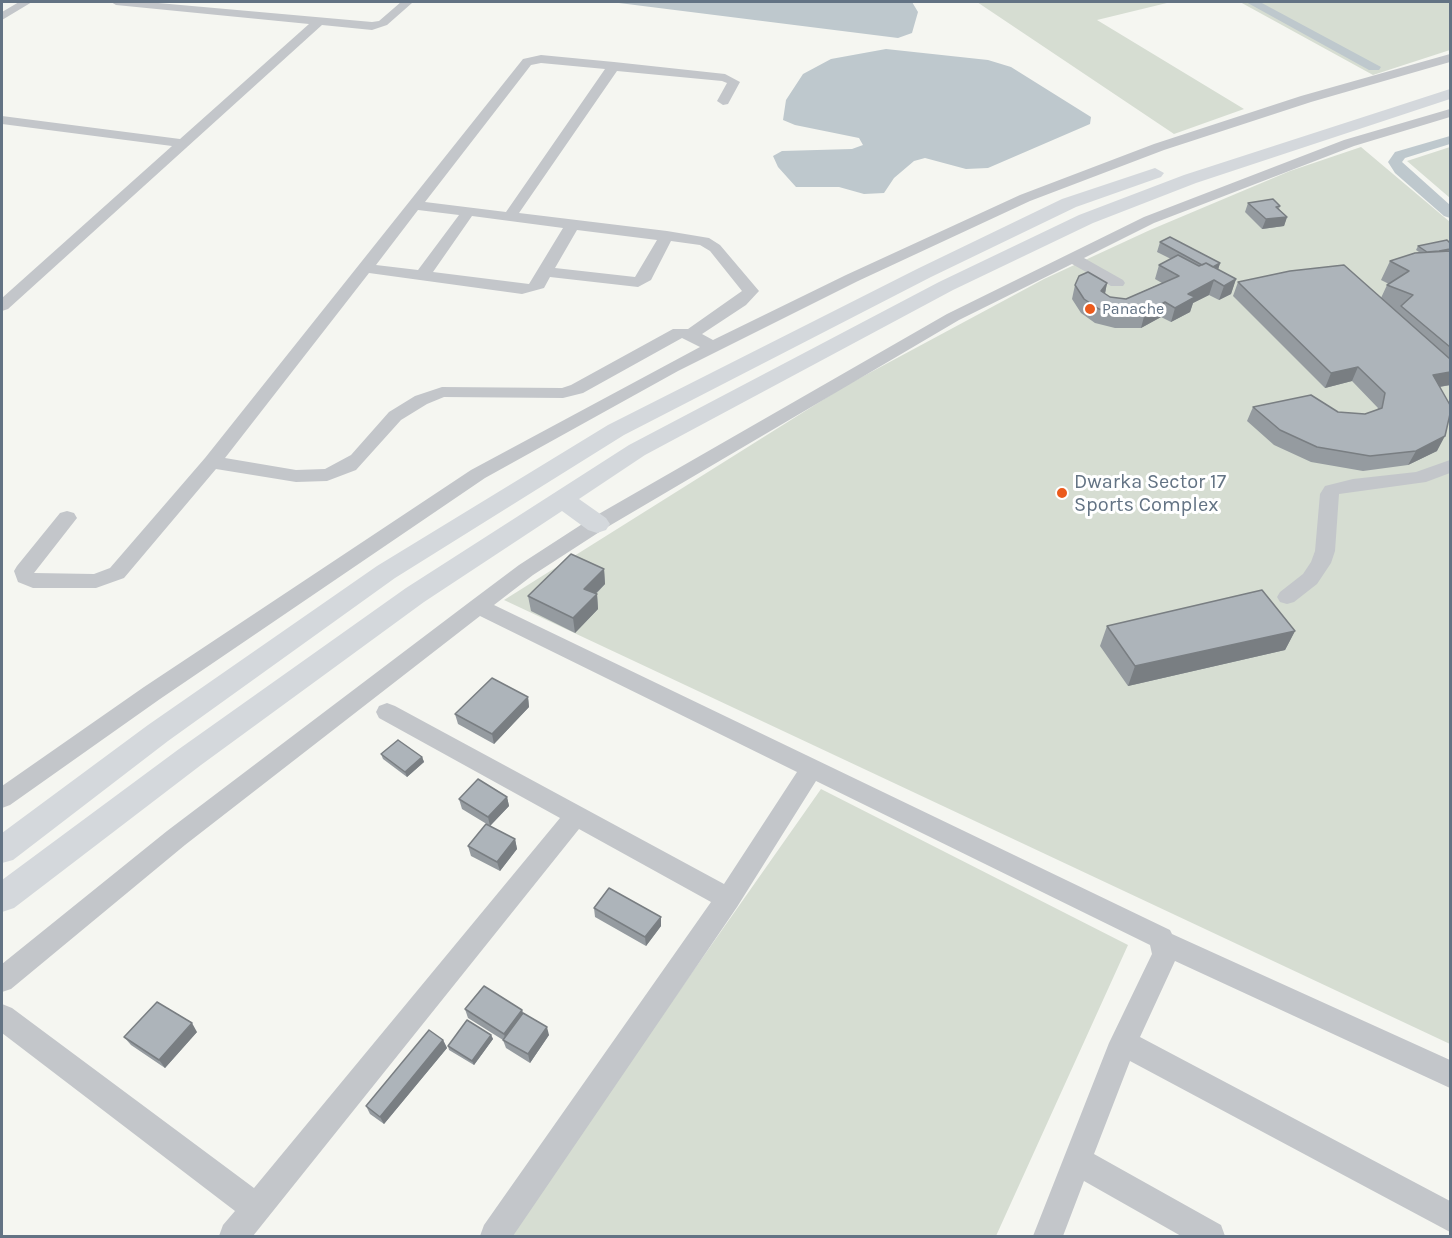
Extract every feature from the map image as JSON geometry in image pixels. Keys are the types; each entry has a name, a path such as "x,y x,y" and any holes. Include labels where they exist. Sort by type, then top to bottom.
{"main road":[{"path":"2,850 158,733 386,572 616,430 914,278 1069,203 1282,129 1450,79"},
{"path":"2,898 190,757 415,595 637,450 794,364 946,286 1086,219 1190,179 1450,94"},
{"path":"562,499 597,524"}],"street":[{"path":"2,17 26,2"},
{"path":"116,2 378,26 406,3"},
{"path":"2,306 319,21"},
{"path":"2,798 152,693 478,474 713,347 1025,198 1159,147 1306,99 1450,58"},
{"path":"67,518 24,571 25,577 33,581 96,581 117,573 212,462 527,62 541,59 731,79 734,82 723,101"},
{"path":"510,216 614,66"},
{"path":"2,980 176,838 478,606 526,570 597,524 953,317 1149,220 1349,143 1450,113"},
{"path":"2,120 183,143"},
{"path":"416,205 667,235 709,243 750,287 751,291 740,302 691,334"},
{"path":"422,276 469,212"},
{"path":"367,268 522,290 538,285 573,224"},
{"path":"546,272 638,282 645,277 667,235"},
{"path":"1073,258 1117,283"},
{"path":"212,462 296,476 327,475 349,466 395,416 421,400 457,390 538,394 569,392 679,333 691,334 713,347"},
{"path":"1287,597 1310,579 1321,563 1325,551 1332,490 1353,484 1419,478 1450,466"},
{"path":"478,606 812,770 1155,934 1162,942 1450,1074"},
{"path":"387,712 728,899"},
{"path":"495,1236 728,899 812,770"},
{"path":"234,1236 576,816"},
{"path":"1047,1236 1123,1043 1165,954 1162,942"},
{"path":"2,1017 256,1208"},
{"path":"1123,1043 1450,1217"},
{"path":"1077,1161 1210,1236"}],"shaded area":[{"path":"611,2 912,2 918,12 912,33 898,38"},
{"path":"977,2 1171,2 1097,20 1244,109 1174,134"},
{"path":"1240,2 1450,2 1450,50 1373,75"},
{"path":"886,49 988,60 1011,67 1091,117 1090,124 988,168 966,169 925,158 914,161 894,178 884,193 864,194 839,187 796,187 778,167 773,156 782,151 852,149 863,145 859,138 795,125 783,120 786,100 803,74 831,59"},
{"name":"Dwarka Sector 17 Sports Complex","path":"1361,147 1450,222 1450,1044 504,600 845,386 1044,279 1150,230 1290,171"},
{"path":"1450,147 1450,198 1407,161"},
{"path":"821,789 1128,945 996,1236 507,1236"}],"building":[{"path":"1273,199 1280,206 1276,207 1287,217 1266,219 1248,203"},
{"path":"1170,237 1220,263 1213,267 1206,263 1202,265 1160,242"},
{"path":"1447,240 1450,243 1450,249 1427,252 1418,246"},
{"path":"1450,251 1450,347 1401,306 1413,295 1387,285 1409,271 1390,261 1415,253"},
{"path":"1178,255 1199,266 1206,263 1236,279 1224,286 1214,280 1188,294 1195,297 1175,308 1165,302 1145,313 1119,314 1099,309 1084,299 1075,285 1079,276 1088,272 1107,283 1101,291 1110,297 1126,299 1179,276 1159,265"},
{"path":"1344,265 1450,359 1450,372 1433,375 1450,405 1445,436 1416,451 1370,456 1317,447 1280,430 1253,407 1311,395 1338,412 1365,414 1382,408 1385,393 1358,367 1331,373 1238,282 1290,271"},
{"path":"571,554 604,569 584,589 597,594 573,618 528,596"},
{"path":"1262,590 1295,631 1135,666 1107,626"},
{"path":"492,678 528,697 492,734 455,714"},
{"path":"398,740 422,757 405,772 381,754"},
{"path":"478,779 507,797 488,817 459,799"},
{"path":"486,824 515,839 497,862 468,846"},
{"path":"609,888 661,917 645,937 594,908"},
{"path":"484,986 522,1010 504,1034 465,1009"},
{"path":"157,1002 192,1023 159,1060 124,1037"},
{"path":"523,1013 547,1027 528,1054 503,1040"},
{"path":"467,1020 491,1035 472,1061 448,1046"},
{"path":"429,1030 443,1040 380,1117 366,1106"}],"waterway":[{"path":"1252,2 1374,67"},
{"path":"1450,140 1400,155 1395,162 1400,170 1450,213"}],"place":[{"name":"Panache","path":"1090,309"},
{"name":"Dwarka Sector 17 Sports Complex","path":"1062,493"}]}
